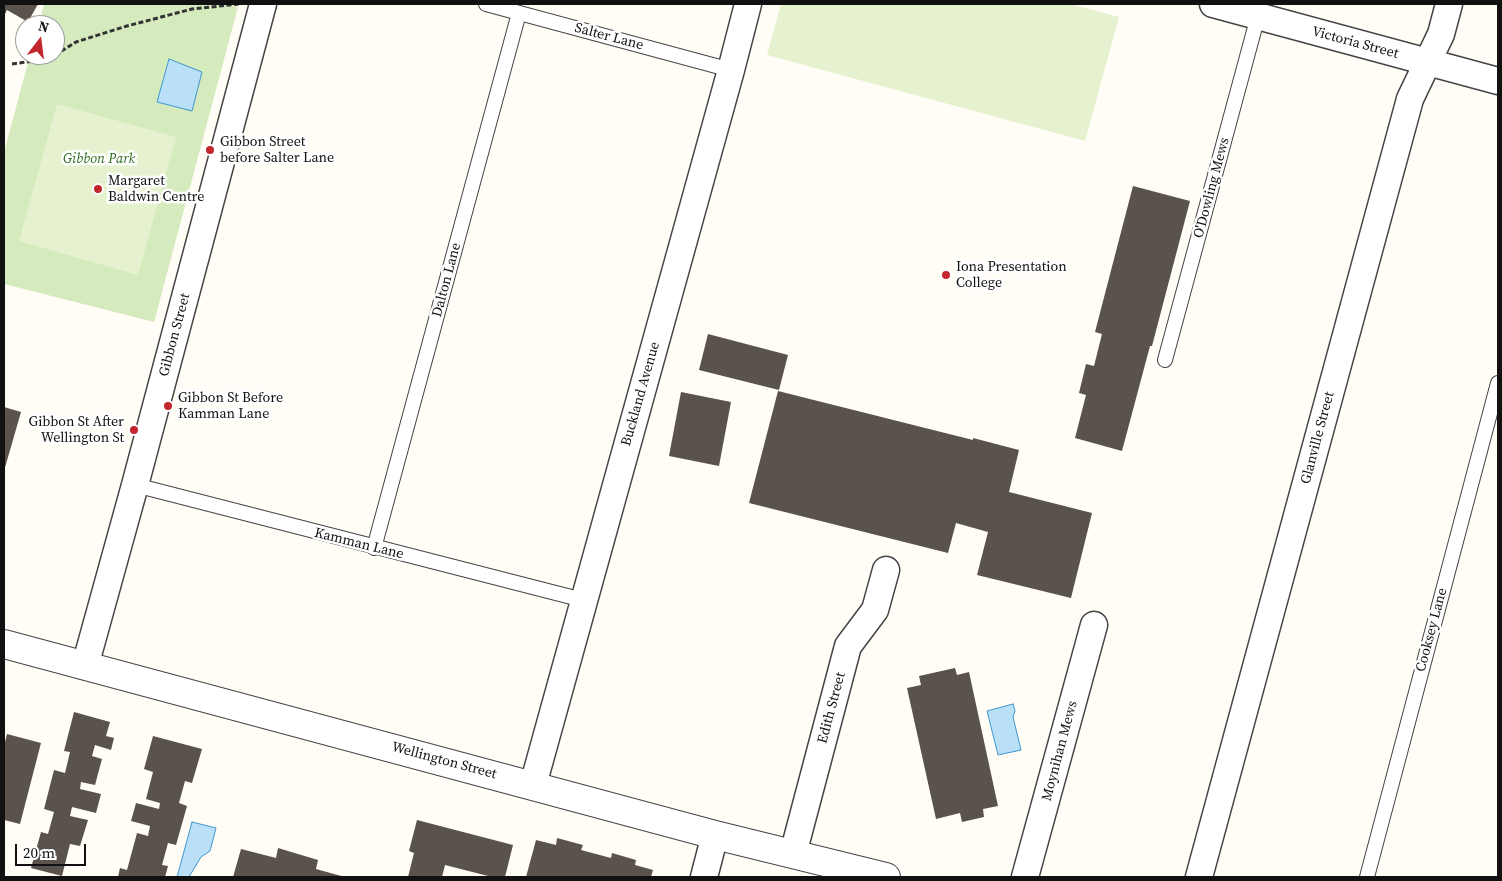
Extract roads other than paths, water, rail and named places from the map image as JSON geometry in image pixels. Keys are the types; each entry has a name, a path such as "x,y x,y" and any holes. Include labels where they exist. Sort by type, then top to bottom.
{"street":[{"name":"Gibbon Street","path":"85,666 135,486 263,4"},
{"name":"Buckland Avenue","path":"533,785 748,4"},
{"name":"Victoria Street","path":"1213,4 1248,10 1428,63 1498,81"},
{"name":"Glanville Street","path":"1199,877 1410,99 1441,34 1450,4"},
{"name":"Edith Street","path":"793,854 848,646 875,610 886,570"},
{"name":"Moynihan Mews","path":"1025,877 1094,625"},
{"name":"Wellington Street","path":"4,644 716,835 886,877"},
{"path":"704,877 716,835"}],"lane":[{"name":"Salter Lane","path":"486,4 731,70"},
{"name":"O'Dowling Mews","path":"1165,360 1248,10"},
{"name":"Dalton Lane","path":"374,548 519,13"},
{"name":"Cooksey Lane","path":"1367,877 1498,382"},
{"name":"Kamman Lane","path":"135,486 583,600"}],"water":[{"path":"169,59 202,72 192,111 157,102"},
{"path":"1013,704 1015,711 1013,717 1021,750 998,755 987,711"},
{"path":"192,822 216,828 210,851 201,857 189,877 177,877"}],"place":[{"name":"Gibbon Street before Salter Lane","path":"210,150"},
{"name":"Margaret Baldwin Centre","path":"98,189"},
{"name":"Iona Presentation College","path":"946,275"},
{"name":"Gibbon St Before Kamman Lane","path":"168,406"},
{"name":"Gibbon St After Wellington St","path":"134,430"}],"park label":[{"name":"Gibbon Park","path":"99,159"}]}
